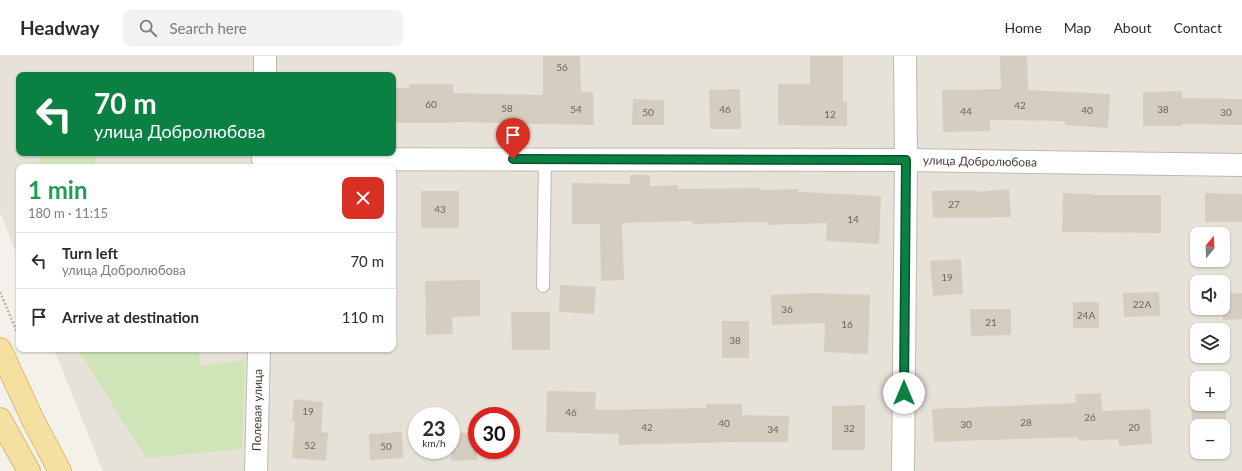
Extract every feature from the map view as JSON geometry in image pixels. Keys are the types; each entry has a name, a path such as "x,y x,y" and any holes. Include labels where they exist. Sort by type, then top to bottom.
{"main road":[{"path":"0,349 34,422 60,471"},
{"path":"0,419 29,471"}],"street":[{"path":"265,56 265,72"},
{"path":"903,471 906,160 905,56"},
{"name":"улица Добролюбова","path":"263,160 906,160 1242,165"},
{"name":"Полевая улица","path":"256,461 258,352"},
{"path":"256,461 272,471"}],"lane":[{"path":"543,286 545,159"}],"path":[{"path":"0,292 16,330"}],"shaded area":[{"path":"0,56 1242,56 1242,471 103,471 55,352 396,352 396,164 16,164 16,252 0,212"}],"green space":[{"path":"39,156 95,156 96,164 39,164"},
{"path":"80,352 199,352 201,366 245,360 242,449 146,458"}],"building":[{"path":"543,56 580,56 581,92 593,92 594,125 453,122 396,123 396,88 409,88 409,84 453,84 453,93 543,95"},
{"path":"810,56 843,56 843,102 847,102 847,126 778,125 778,84 810,84"},
{"path":"1000,56 1027,56 1028,90 1110,94 1108,128 1065,125 1065,121 990,120 990,131 943,132 942,90 1001,89"},
{"path":"740,89 741,129 710,129 709,90"},
{"path":"1182,91 1182,98 1242,99 1242,125 1182,124 1182,126 1143,126 1143,92"},
{"path":"633,99 664,100 664,125 632,125"},
{"path":"630,175 650,175 650,186 678,185 678,189 799,189 799,192 881,196 879,244 826,241 827,223 767,225 767,222 693,224 692,221 622,223 624,280 601,281 600,224 572,224 572,183 630,184"},
{"path":"1009,189 1011,217 933,218 932,191 975,190 975,192"},
{"path":"421,191 459,191 459,228 421,228"},
{"path":"1063,193 1092,195 1161,195 1161,233 1062,232"},
{"path":"1205,193 1242,194 1242,222 1205,222"},
{"path":"961,259 963,294 933,296 930,261"},
{"path":"480,280 480,316 452,317 453,334 426,335 425,281"},
{"path":"560,285 596,287 594,314 559,312"},
{"path":"1159,292 1160,316 1124,317 1123,293"},
{"path":"813,293 870,295 868,354 824,352 825,323 772,325 771,295"},
{"path":"1242,293 1242,319 1223,320 1223,315 1230,315 1230,294"},
{"path":"1073,302 1099,302 1099,328 1073,328"},
{"path":"970,309 1011,309 1011,335 971,336"},
{"path":"511,312 550,312 550,350 512,350"},
{"path":"722,321 749,321 749,358 722,358"},
{"path":"547,391 596,392 595,410 706,408 706,404 742,404 742,415 789,416 788,442 619,445 619,434 546,432"},
{"path":"1101,393 1102,411 1150,409 1152,444 1119,446 1118,439 1078,441 1078,437 934,442 932,409 1076,403 1075,394"},
{"path":"294,399 323,402 321,432 328,433 326,461 292,458 295,421 292,421"},
{"path":"865,405 865,450 832,450 832,406"},
{"path":"1192,411 1226,411 1226,419 1192,419"},
{"path":"402,432 403,458 370,460 369,434"},
{"path":"460,433 468,433 468,459 477,460 451,461 451,459 460,459"}],"route":[{"path":"513,159 906,160 904,393"}]}
